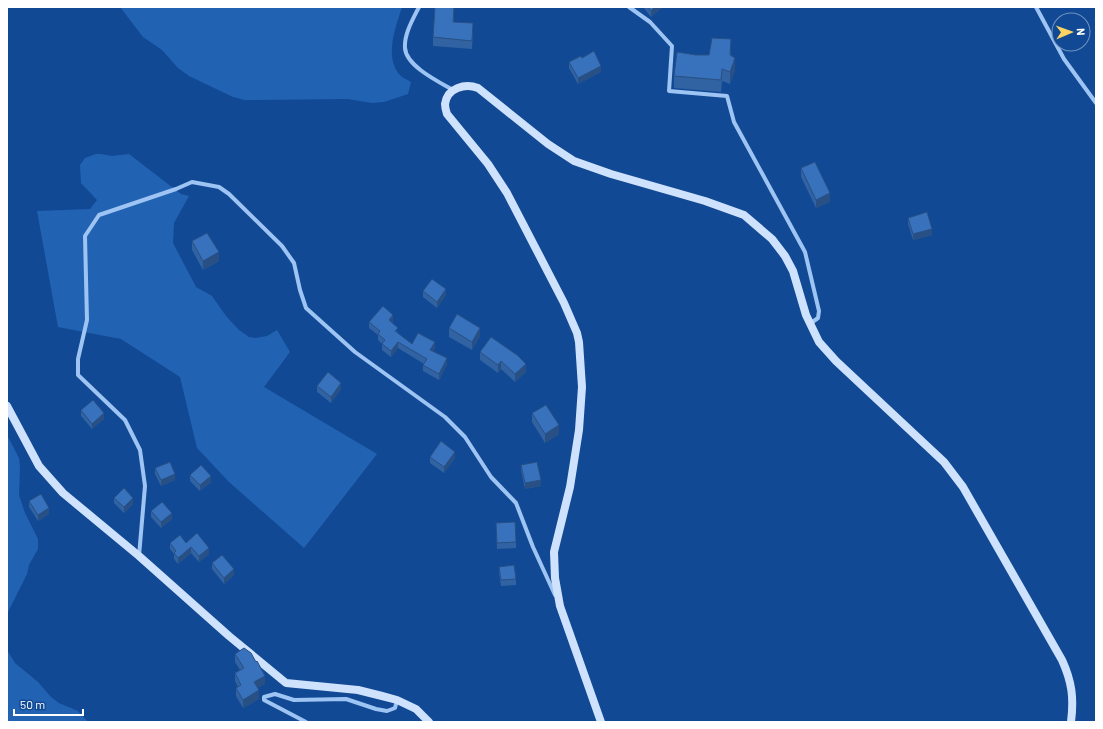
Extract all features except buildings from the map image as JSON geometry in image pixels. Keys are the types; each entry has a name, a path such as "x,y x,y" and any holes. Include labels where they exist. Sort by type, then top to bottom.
{"street":[{"path":"419,7 408,30 405,41 404,49 407,57 411,63 437,81 454,90"},
{"path":"629,7 650,22 672,46 669,91 727,96 734,122 804,252 819,311 818,318 811,323"},
{"path":"1036,7 1064,59 1096,103"},
{"path":"560,606 555,578 554,552 570,487 579,430 582,387 578,333 507,193 488,164 447,114 445,105 447,99 454,90 462,86 478,88 548,144 574,162 611,174 705,200 744,215 772,239 785,256 793,271 806,315 819,342 836,361 944,462 963,487 1070,676 1073,704 1071,722"},
{"path":"139,556 145,486 140,450 125,420 78,375 78,359 87,320 85,236 99,215 176,189 192,182 219,187 229,194 282,246 294,263 306,308 355,352 445,417 465,438 491,477 516,503 533,548 560,606 601,722"},
{"path":"7,406 39,466 63,493 139,556 229,636 286,683 358,690 397,700 416,709 430,722"},
{"path":"306,722 277,706 268,703 264,700 264,697 275,694 294,700 346,699 360,705 387,711 395,708 397,700"}],"shaded area":[{"path":"120,7 402,7 392,42 392,52 396,69 402,77 411,82 408,94 384,102 372,103 348,99 245,100 233,97 189,76 178,68 162,50 143,37"},
{"path":"96,154 112,156 129,154 181,194 189,196 174,223 173,243 196,287 212,296 226,316 239,330 249,337 255,338 267,336 277,330 290,352 264,387 377,454 304,548 229,482 197,448 180,377 121,339 58,327 37,211 90,209 97,200 81,183 80,165 85,158"},
{"path":"7,435 19,458 19,495 25,513 38,539 38,549 29,565 27,574 7,614"},
{"path":"7,650 15,663 38,682 51,697 59,703 78,711 88,722 7,722"}]}
